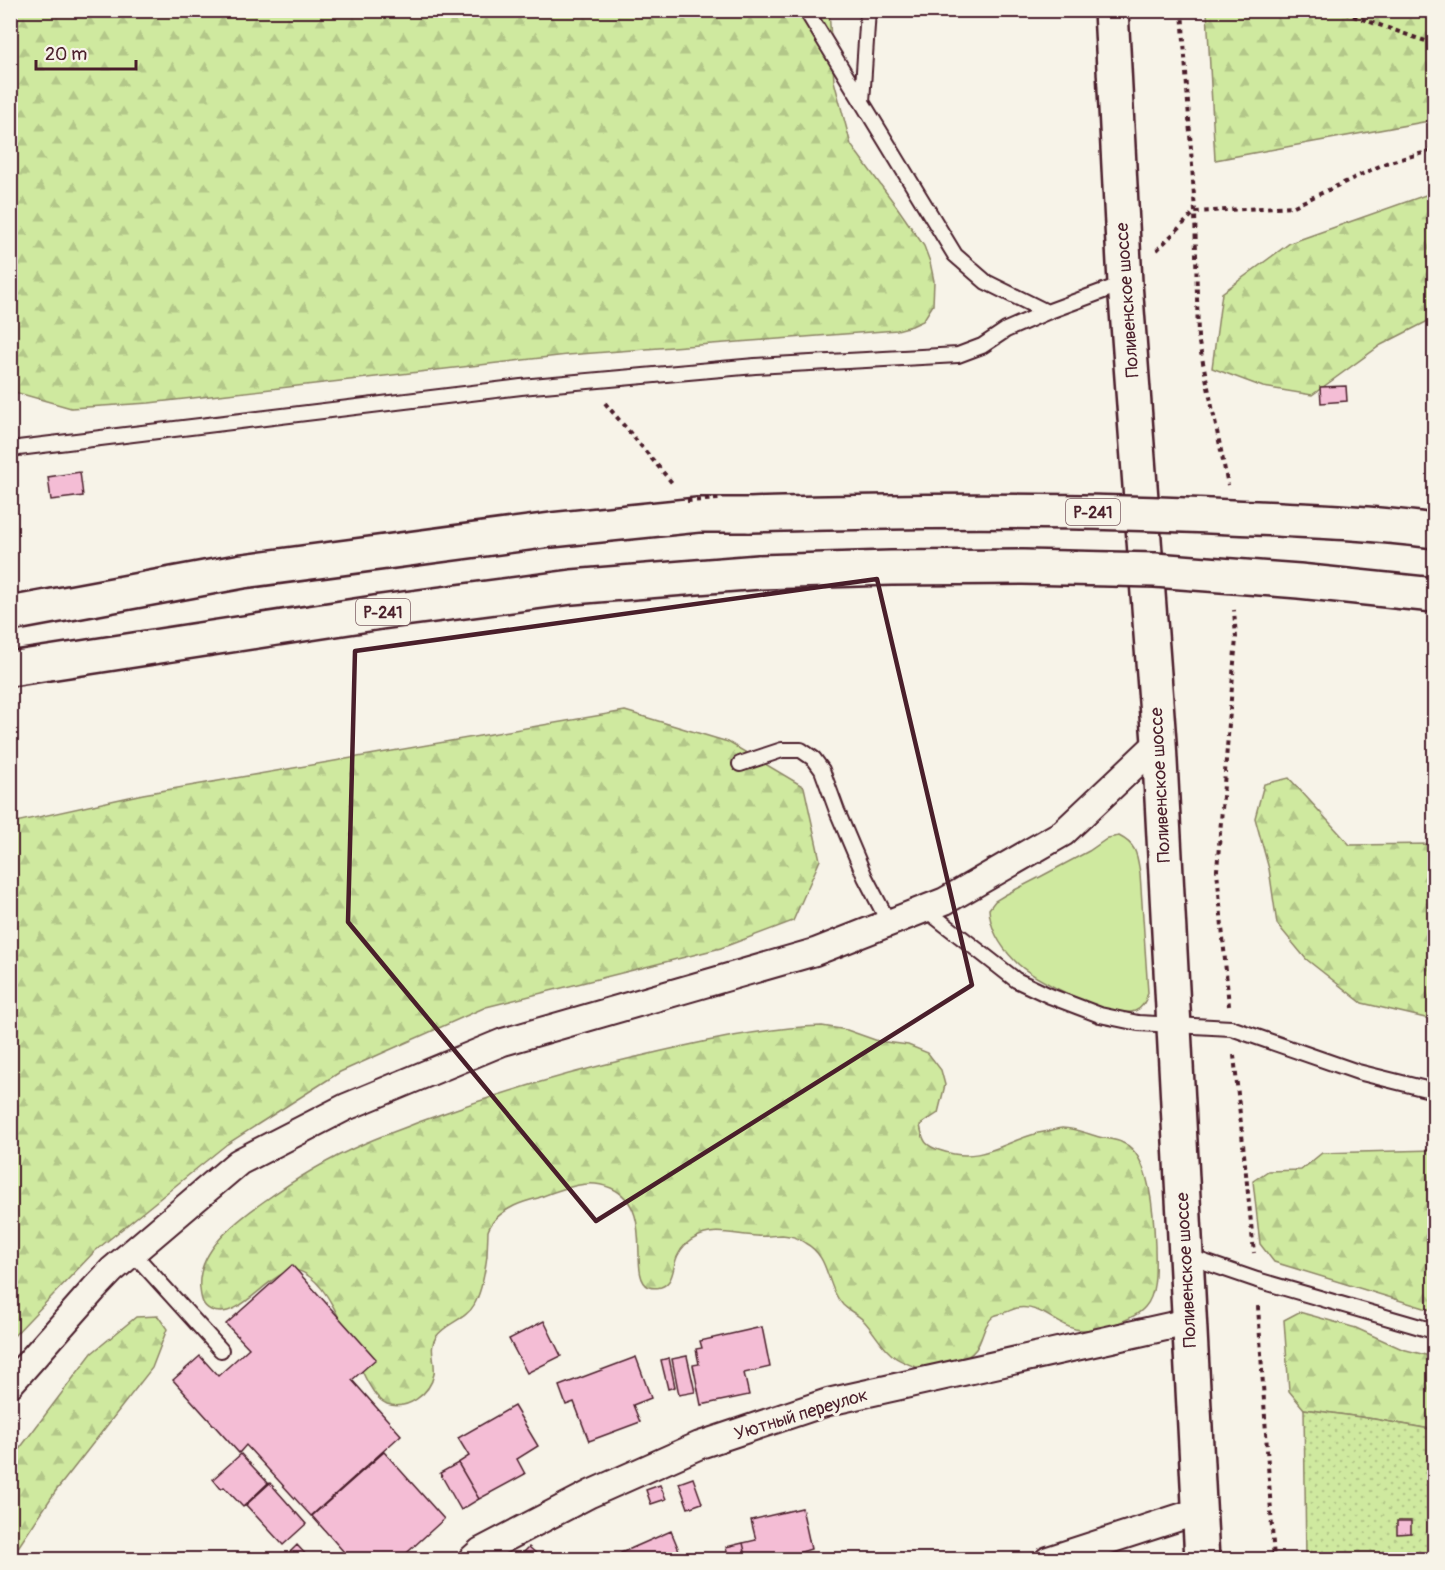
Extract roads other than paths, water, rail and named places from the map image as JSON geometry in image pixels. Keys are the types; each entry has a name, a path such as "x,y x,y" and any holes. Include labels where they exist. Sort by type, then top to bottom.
{"main road":[{"name":"Поливенское шоссе","path":"1111,10 1125,283 1158,742 1202,1560"},
{"name":"Р-241","path":"10,614 243,571 551,530 698,515 1021,510 1292,520 1434,531"},
{"name":"Р-241","path":"10,669 381,612 572,586 759,572 891,568 1155,570 1299,581 1434,595"}],"street":[{"path":"10,1384 112,1270 238,1162 345,1107 503,1042 815,952 945,901 1063,832 1158,742"},
{"name":"Уютный переулок","path":"471,1560 481,1551 590,1494 689,1450 828,1402 1188,1322"},
{"path":"1048,1560 1199,1511"}],"lane":[{"path":"806,10 955,255 986,282 1047,312"},
{"path":"862,102 868,10"},
{"path":"10,449 521,387 755,366 958,355 982,346 1006,330 1047,312 1125,283"},
{"path":"740,764 782,750 801,750 814,759 822,770 865,877 889,923"},
{"path":"925,909 1016,980 1100,1015 1138,1023 1232,1028 1358,1072 1434,1091"},
{"path":"133,1252 221,1350"},
{"path":"1186,1256 1257,1280 1434,1331"}]}
